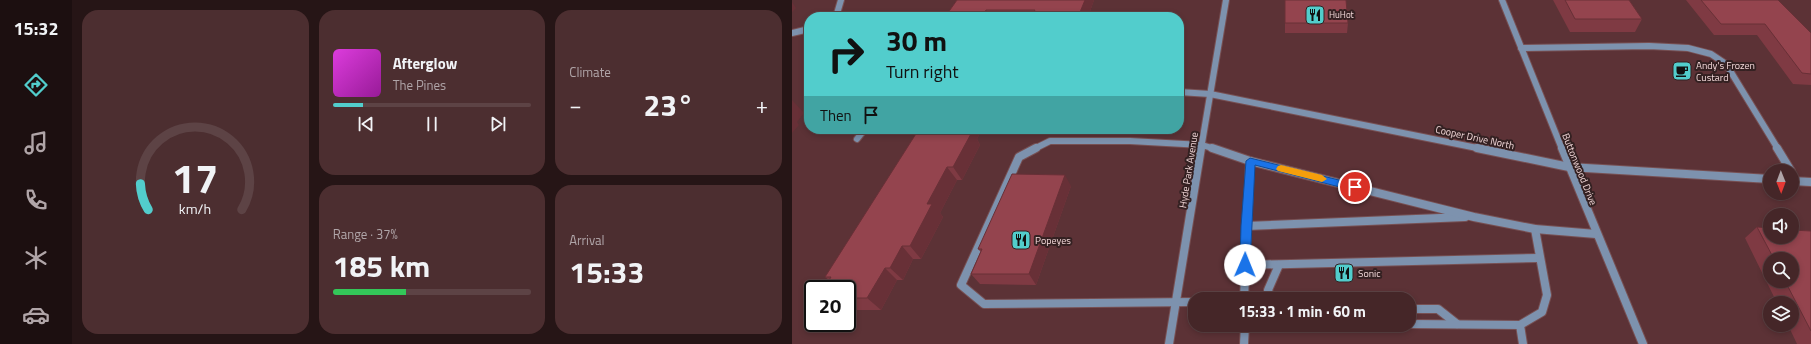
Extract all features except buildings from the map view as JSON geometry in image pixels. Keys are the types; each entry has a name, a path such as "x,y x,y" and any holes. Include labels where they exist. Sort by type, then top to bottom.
{"street":[{"path":"837,12 841,0"},
{"name":"Hyde Park Avenue","path":"1169,344 1226,0"},
{"name":"Buttonwood Drive","path":"1502,0 1596,234 1643,344"},
{"path":"792,33 804,30"},
{"path":"1521,48 1649,46 1688,48 1711,54 1726,64 1786,164"},
{"name":"Cooper Drive North","path":"1184,92 1210,94 1569,167 1763,179"},
{"path":"857,139 861,134"},
{"path":"1188,302 984,304 961,285 1020,157 1050,141 1130,141 1202,145 1250,161 1474,217 1535,229 1596,234"},
{"path":"1244,292 1250,161"},
{"path":"1799,181 1811,182"},
{"path":"1246,226 1474,217"},
{"path":"1416,324 1520,324 1542,312 1547,295 1539,258 1535,229"},
{"path":"1245,265 1539,258"},
{"path":"1269,292 1268,290 1279,265"},
{"path":"1416,309 1438,309 1457,324"},
{"path":"1520,324 1523,344"},
{"path":"1244,344 1245,332"}],"slow traffic":[{"path":"1281,169 1322,179"}],"place":[{"name":"HuHot","path":"1315,15"},
{"name":"Andy's Frozen Custard","path":"1682,71"},
{"name":"Popeyes","path":"1021,240"},
{"name":"Sonic","path":"1344,273"}],"route":[{"path":"1245,265 1250,161 1355,187"}]}
